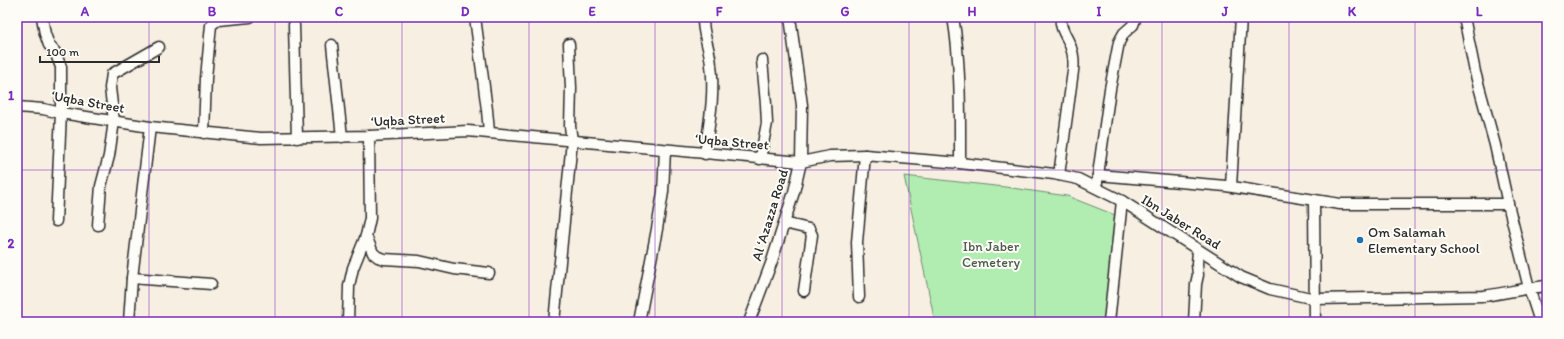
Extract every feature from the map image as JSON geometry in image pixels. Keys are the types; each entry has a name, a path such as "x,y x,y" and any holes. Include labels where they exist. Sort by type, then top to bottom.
{"street":[{"path":"42,17 45,34 49,45 55,52 61,67 61,113 56,221"},
{"path":"204,134 206,78 211,25 218,20 250,17"},
{"path":"475,17 489,132"},
{"path":"703,17 702,28 711,63 713,92 705,154"},
{"name":"Al ‘Azazza Road","path":"749,322 784,223 794,192 801,162 802,105 790,17"},
{"path":"953,17 956,35 960,112 960,163"},
{"path":"1059,175 1074,66 1071,48 1062,27 1061,17"},
{"path":"1096,188 1110,88 1119,42 1124,33 1133,25 1136,17"},
{"path":"1231,186 1241,17"},
{"path":"1464,17 1475,72 1495,145 1529,288 1540,322"},
{"path":"294,25 298,138"},
{"path":"554,322 572,141 570,126 571,88 569,44"},
{"path":"332,45 342,137"},
{"path":"98,225 101,186 109,156 114,121 110,88 112,74 159,47"},
{"path":"760,159 767,123 762,60"},
{"name":"‘Uqba Street","path":"17,107 43,109 150,127 204,134 261,138 342,137 454,131 489,132 705,154 801,162"},
{"path":"129,322 132,278 150,127"},
{"path":"348,322 349,286 353,268 366,236 370,218 369,136"},
{"path":"639,322 661,207 665,150"},
{"path":"859,297 857,242 865,155"},
{"name":"Ibn Jaber Road","path":"801,162 830,156 865,155 960,163 1059,175 1078,179 1122,201 1241,277 1281,292 1315,299 1483,296 1547,286"},
{"path":"1098,175 1231,186 1340,204 1508,204"},
{"path":"1314,200 1315,322"},
{"path":"1108,322 1122,201"},
{"path":"784,223 808,229 812,235 804,291"},
{"path":"366,236 373,253 384,259 419,261 454,269 489,273"},
{"path":"1194,322 1196,284 1198,275 1198,250"},
{"path":"132,278 211,284"}],"green space":[{"name":"Ibn Jaber Cemetery","path":"904,176 1005,187 1067,196 1120,217 1109,322 935,322"}],"place":[{"name":"Om Salamah Elementary School","path":"1360,240"}]}
